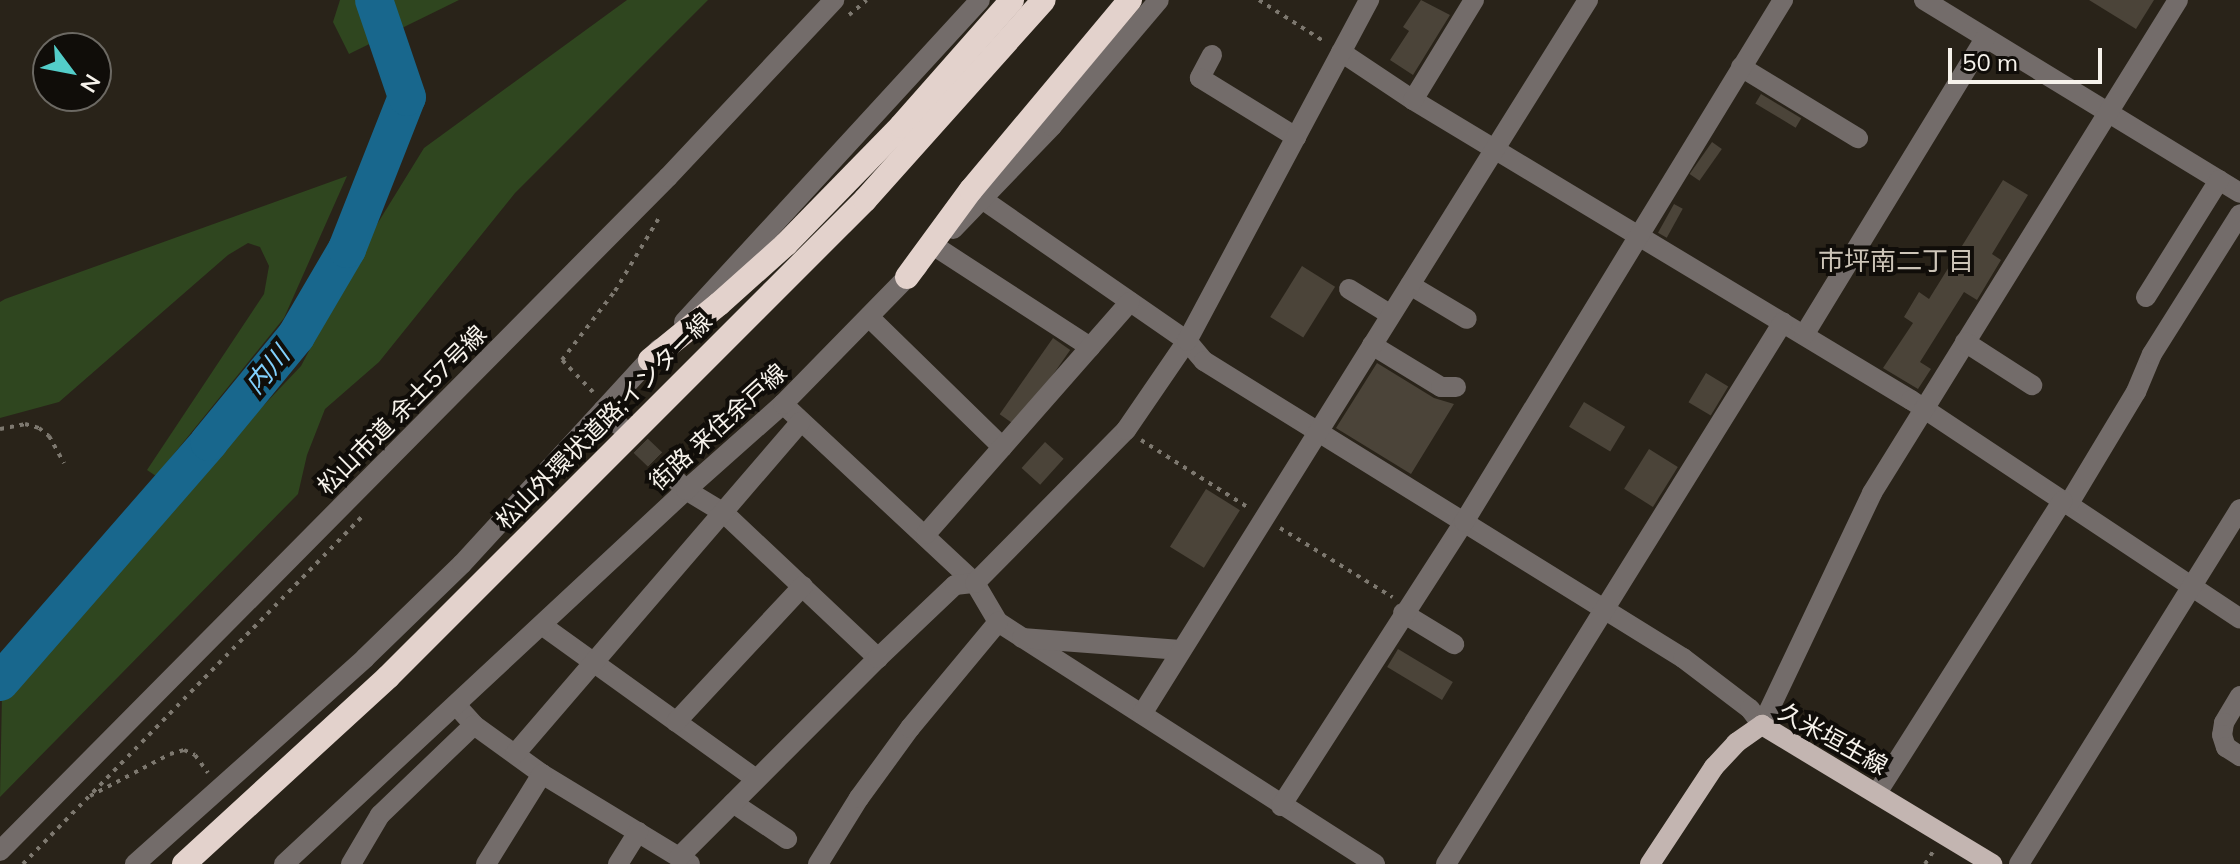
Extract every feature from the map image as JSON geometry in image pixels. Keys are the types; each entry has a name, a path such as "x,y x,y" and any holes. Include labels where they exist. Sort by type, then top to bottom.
{"highway":[{"path":"650,360 786,244 901,126 1012,0"},
{"name":"松山外環状道路;インター線","path":"184,864 388,677 865,200 1044,0"},
{"path":"907,277 971,190 1130,0"}],"main road":[{"name":"久米垣生線","path":"1650,864 1714,767 1736,743 1762,725 1992,864"}],"street":[{"name":"松山市道 余土57号線","path":"0,851 503,345 785,55 834,0"},
{"path":"135,864 365,658 462,564 601,400 650,360 980,0"},
{"name":"街路 来住余戸線","path":"284,864 686,490 783,404 870,318 1052,126 1159,0"},
{"path":"456,705 474,725 542,774 684,861 733,803 878,658 955,585 975,583 1126,430 1187,341 1369,0"},
{"path":"1413,100 1474,0"},
{"path":"1142,714 1588,0"},
{"path":"1281,806 1464,522 1783,0"},
{"path":"1924,0 2240,193"},
{"path":"982,199 1187,341 1204,361 1683,658 1750,709 1762,725 1872,493 2178,0"},
{"path":"1804,335 1985,38"},
{"path":"1341,52 1413,100 1923,409 2240,619"},
{"path":"1212,55 1200,78 1296,137"},
{"path":"1741,67 1858,138"},
{"path":"2146,297 2219,180"},
{"path":"1877,793 2136,392 2152,354 2240,214"},
{"path":"936,247 1090,347"},
{"path":"1410,285 1467,319"},
{"path":"1349,289 1391,315"},
{"path":"926,534 1130,302"},
{"path":"870,318 1002,447"},
{"path":"1446,864 1783,322"},
{"path":"1965,342 2032,385"},
{"path":"1372,345 1441,387 1456,387"},
{"path":"601,400 619,425"},
{"path":"783,404 926,534 975,583 998,622 1018,638 1375,864"},
{"path":"515,754 801,422"},
{"path":"668,472 686,490 724,513 878,658"},
{"path":"2019,864 2240,509"},
{"path":"676,722 803,586"},
{"path":"1403,613 1454,644"},
{"path":"818,864 859,798 910,728 998,622"},
{"path":"543,626 756,779"},
{"path":"1018,638 1181,650"},
{"path":"2240,696 2224,723 2222,735 2226,747 2240,756"},
{"path":"351,864 380,815 474,725"},
{"path":"486,864 542,774"},
{"path":"733,803 787,839"},
{"path":"618,864 638,832"}],"path":[{"path":"1259,0 1341,52"},
{"path":"601,400 562,360 615,291 661,214"},
{"path":"0,429 25,424 39,428 49,436 64,463"},
{"path":"51,799 66,805 85,799 170,754 184,750 195,755 210,775 199,785"}],"green space":[{"path":"340,0 459,0 349,54 333,22"},
{"path":"627,0 708,0 515,193 379,362 325,409 307,455 298,494 0,797 2,694 151,524 301,366 371,234 424,148"},
{"path":"347,176 284,318 156,476 147,470 264,294 269,266 260,247 248,243 228,255 59,402 0,418 0,302"}],"building":[{"path":"1421,0 1450,15 1413,75 1390,60 1409,31 1403,27"},
{"path":"2089,0 2154,0 2136,29"},
{"path":"1761,94 1801,118 1796,128 1755,103"},
{"path":"1712,142 1722,149 1699,181 1690,174"},
{"path":"2003,180 2028,195 1992,254 2001,260 1977,300 1964,292 1920,362 1931,369 1918,389 1883,368 1913,323 1904,317 1919,292 1929,299"},
{"path":"1674,204 1683,209 1667,238 1658,233"},
{"path":"1302,266 1335,287 1303,338 1270,317"},
{"path":"1053,338 1070,350 1017,426 1000,414"},
{"path":"1377,363 1434,398 1454,404 1411,474 1336,428"},
{"path":"1706,373 1728,386 1711,416 1688,402"},
{"path":"1584,402 1625,427 1610,452 1569,427"},
{"path":"1045,442 1064,459 1040,485 1022,468"},
{"path":"1649,449 1678,467 1653,507 1624,489"},
{"path":"1206,489 1240,510 1204,568 1170,547"},
{"path":"1398,649 1453,682 1442,700 1387,667"}],"waterway":[{"name":"内川","path":"0,682 209,442 296,336 347,249 407,97 374,0"}],"tunnel":[{"path":"619,425 668,472"}],"district":[{"name":"市坪南二丁目","path":"1896,261"}]}
